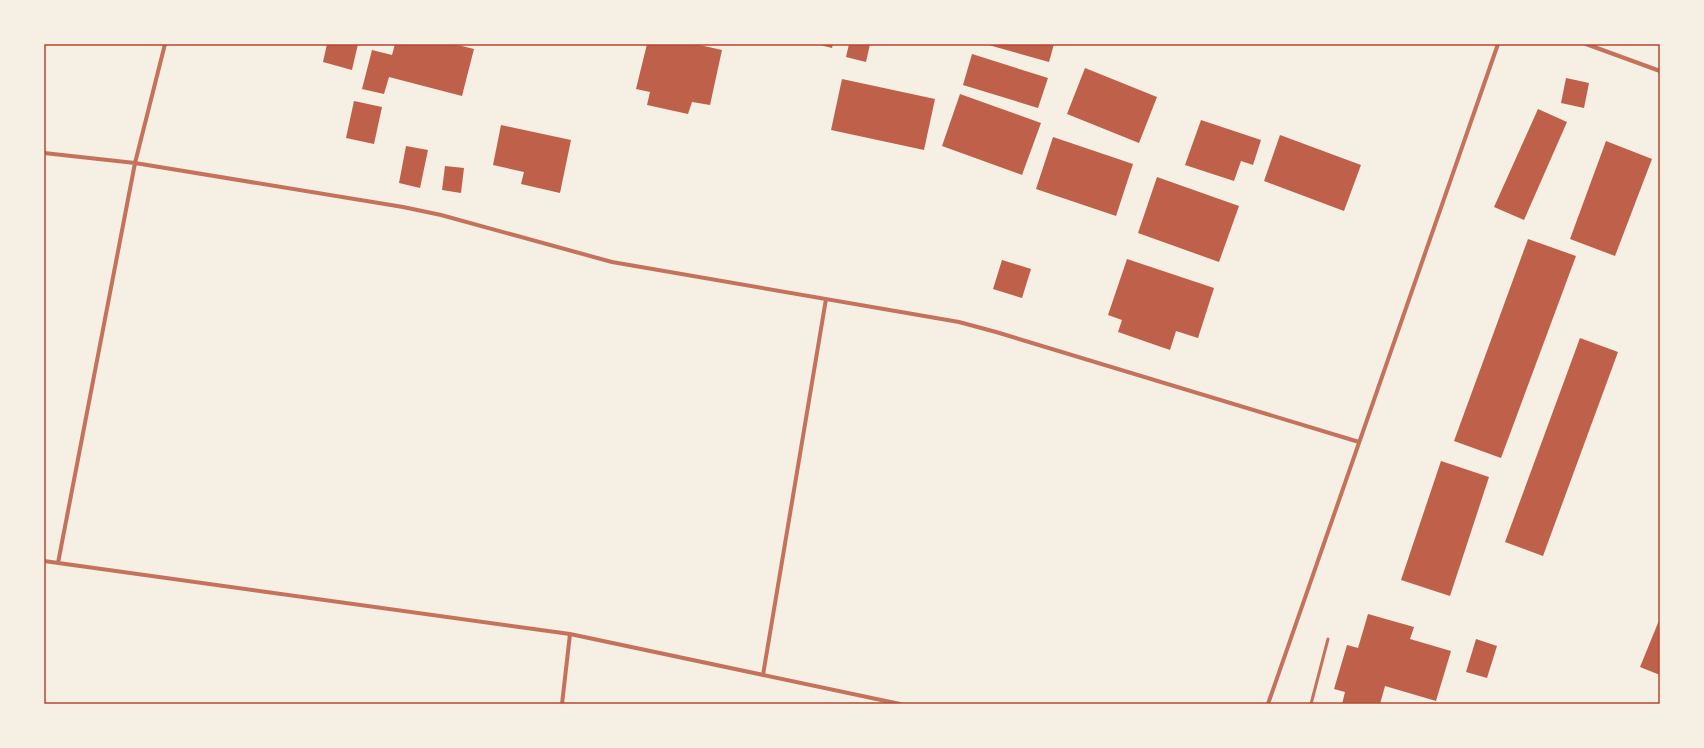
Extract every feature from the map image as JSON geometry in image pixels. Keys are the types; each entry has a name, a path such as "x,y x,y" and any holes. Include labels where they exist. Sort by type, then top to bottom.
{"street":[{"path":"58,563 134,164 165,44"},
{"path":"1268,704 1498,44"},
{"path":"1586,44 1660,71"},
{"path":"44,154 134,164 402,207 441,215 612,262 959,322 1359,442"},
{"path":"763,674 826,299"},
{"path":"44,561 570,634 900,704"},
{"path":"562,704 570,634"}],"lane":[{"path":"1311,704 1328,639"}],"building":[{"path":"327,44 358,44 352,70 323,62"},
{"path":"395,44 454,44 474,49 462,96 389,77 384,94 362,89 372,50 392,55"},
{"path":"647,44 695,44 722,50 710,105 692,102 688,114 647,105 650,92 636,89"},
{"path":"816,44 833,44 832,48"},
{"path":"849,44 870,44 866,62 846,57"},
{"path":"985,44 1054,44 1049,62"},
{"path":"972,54 1048,78 1038,108 963,85"},
{"path":"1085,68 1157,97 1139,143 1067,114"},
{"path":"1566,78 1589,83 1584,108 1561,103"},
{"path":"842,79 935,99 924,150 831,130"},
{"path":"960,94 1041,123 1022,175 942,146"},
{"path":"354,101 382,107 374,144 346,138"},
{"path":"1538,109 1567,122 1524,220 1494,207"},
{"path":"1201,120 1261,140 1253,165 1241,161 1234,181 1185,165"},
{"path":"501,125 571,140 560,193 521,184 524,172 493,165"},
{"path":"1280,135 1361,165 1344,211 1264,181"},
{"path":"1053,137 1133,164 1116,216 1036,189"},
{"path":"1606,141 1652,159 1615,256 1570,239"},
{"path":"406,146 428,150 420,188 399,183"},
{"path":"445,166 464,168 461,193 442,190"},
{"path":"1157,177 1239,206 1219,262 1138,233"},
{"path":"1528,239 1576,256 1501,458 1454,441"},
{"path":"1127,259 1214,288 1198,338 1176,331 1170,350 1118,332 1122,320 1108,315"},
{"path":"1002,260 1031,269 1022,298 993,289"},
{"path":"1580,338 1618,352 1543,556 1505,542"},
{"path":"1441,461 1489,477 1450,596 1401,580"},
{"path":"1368,614 1414,627 1410,639 1451,651 1436,701 1385,686 1380,704 1342,704 1345,692 1334,689 1347,645 1358,648"},
{"path":"1660,618 1660,675 1640,667"},
{"path":"1476,639 1497,646 1487,678 1466,672"}]}
